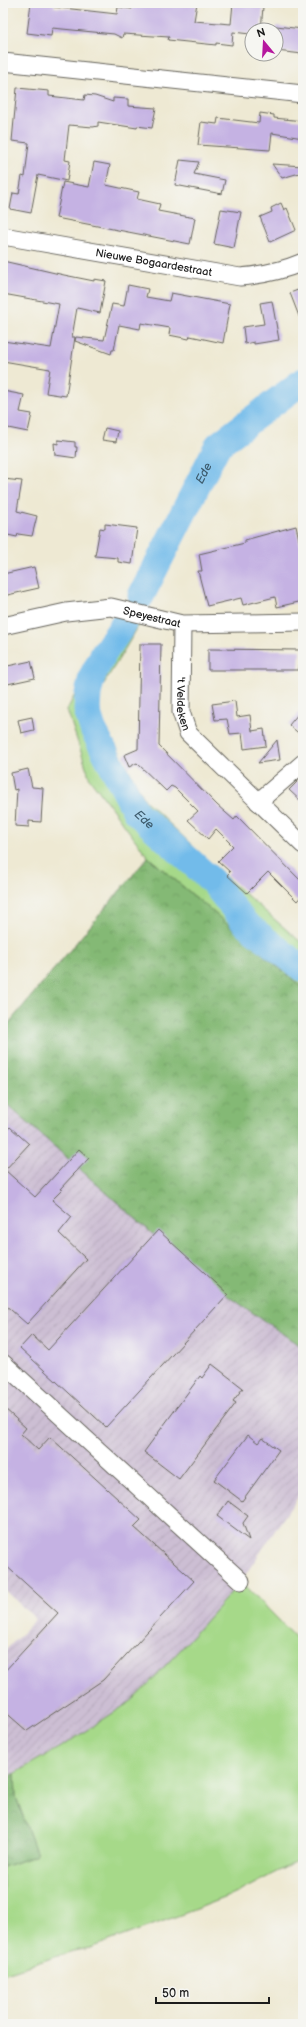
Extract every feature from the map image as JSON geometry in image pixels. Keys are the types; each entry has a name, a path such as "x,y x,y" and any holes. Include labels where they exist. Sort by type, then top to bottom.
{"street":[{"path":"3,62 303,94"},
{"name":"Nieuwe Bogaardestraat","path":"3,236 240,277 264,275 303,262"},
{"name":"Speyestraat","path":"3,626 66,612 111,607 182,624 303,622"},
{"name":"'t Veldeken","path":"182,624 181,712 188,733 303,845"},
{"path":"258,802 303,763"},
{"path":"3,1363 241,1581"}],"shaded area":[{"path":"3,1101 200,1276 303,1348 303,1489 241,1581 182,1648 133,1700 67,1743 5,1778 3,1775 3,1653 36,1619 3,1589"}],"green space":[{"path":"115,617 141,622 93,702 145,800 221,873 303,944 303,988 148,857 90,779 67,710"},
{"path":"148,857 303,988 303,1348 200,1276 3,1101 3,1030"},
{"path":"241,1581 303,1645 303,1858 235,1894 90,1948 73,1951 3,1974 3,1867 37,1855 16,1797 15,1773 67,1743 133,1700 182,1648"},
{"path":"15,1773 16,1797 37,1855 3,1867 3,1781"}],"building":[{"path":"31,3 55,3 54,7 117,14 118,7 132,9 133,3 197,3 194,21 231,24 233,3 263,7 262,22 244,22 244,33 233,32 232,45 216,43 216,45 168,40 169,37 123,34 122,38 114,34 52,28 51,36 27,33"},
{"path":"284,27 303,29 303,54 284,52"},
{"path":"17,88 49,91 49,96 84,100 85,95 95,96 113,102 113,98 128,99 128,106 156,108 152,128 137,126 137,128 98,122 98,126 93,127 69,125 65,160 70,161 67,181 38,175 31,213 10,209 13,193 19,194 22,176 25,177 29,143 12,141"},
{"path":"260,113 274,115 274,118 303,121 303,138 272,133 270,150 198,145 201,122 217,124 218,118 259,123"},
{"path":"180,160 199,162 194,174 225,180 222,194 175,185"},
{"path":"94,162 110,165 106,185 139,192 137,199 160,204 158,211 195,218 190,244 56,218 63,182 89,187"},
{"path":"272,164 303,166 303,172 282,178"},
{"path":"281,203 284,210 287,208 296,230 270,242 260,217 272,212 271,208"},
{"path":"221,209 241,212 234,248 214,244"},
{"path":"3,261 94,281 94,279 106,281 100,313 77,308 72,337 75,337 66,396 46,393 50,369 3,361 3,341 51,348 59,304 3,294"},
{"path":"128,285 148,289 146,297 169,301 171,293 230,304 223,343 190,336 189,339 169,335 170,328 141,323 140,329 119,325 114,350 112,350 111,354 75,341 76,337 104,340 112,304 124,306"},
{"path":"303,288 303,324 302,324 290,293"},
{"path":"272,301 279,340 245,344 243,327 264,324 260,303"},
{"path":"3,391 24,395 20,412 32,414 28,432 3,427"},
{"path":"105,428 118,431 116,442 102,440"},
{"path":"58,440 75,442 75,447 77,447 76,458 55,455 54,443 58,444"},
{"path":"3,479 22,481 17,511 37,516 32,536 18,534 17,537 3,534"},
{"path":"105,524 137,528 132,564 118,562 118,558 95,556 100,528 105,529"},
{"path":"296,526 300,544 303,543 303,601 277,607 275,597 243,605 241,598 207,606 198,571 202,571 199,554 245,543 245,540"},
{"path":"34,567 39,588 3,596 3,574"},
{"path":"140,644 161,644 159,746 217,805 234,820 237,816 303,883 303,894 297,901 268,872 247,893 227,875 230,872 218,861 233,846 216,829 208,839 188,820 198,811 175,788 171,786 166,791 137,763 129,767 124,755 138,749"},
{"path":"208,649 300,650 299,670 208,670"},
{"path":"31,661 35,678 3,685 3,667"},
{"path":"235,701 237,717 250,715 252,731 264,729 266,746 244,749 242,733 230,734 227,719 215,720 212,704"},
{"path":"303,708 303,737 289,725"},
{"path":"32,717 34,730 21,733 18,720"},
{"path":"277,740 280,760 258,763"},
{"path":"28,769 32,787 43,788 41,822 29,821 29,827 15,826 17,789 14,790 11,773"},
{"path":"303,776 303,803 289,790"},
{"path":"10,1127 29,1144 5,1170 35,1197 79,1149 89,1158 60,1189 62,1190 52,1200 72,1217 59,1233 86,1259 27,1324 3,1303 3,1134"},
{"path":"158,1230 228,1294 106,1427 20,1348 32,1335 48,1350"},
{"path":"212,1364 243,1388 233,1401 236,1403 179,1479 144,1452 200,1376 202,1378"},
{"path":"3,1407 26,1428 21,1434 38,1450 50,1437 141,1520 134,1527 194,1581 103,1680 27,1731 3,1710 3,1673 58,1613 3,1563"},
{"path":"248,1435 258,1443 262,1438 279,1450 242,1501 214,1480"},
{"path":"228,1501 248,1516 243,1523 249,1540 217,1516"}],"waterway":[{"name":"Ede","path":"141,596 218,445 303,381"},
{"name":"Ede","path":"123,625 104,653 92,676 88,694 87,710 93,729 136,812 212,881 246,924 303,969"}]}
